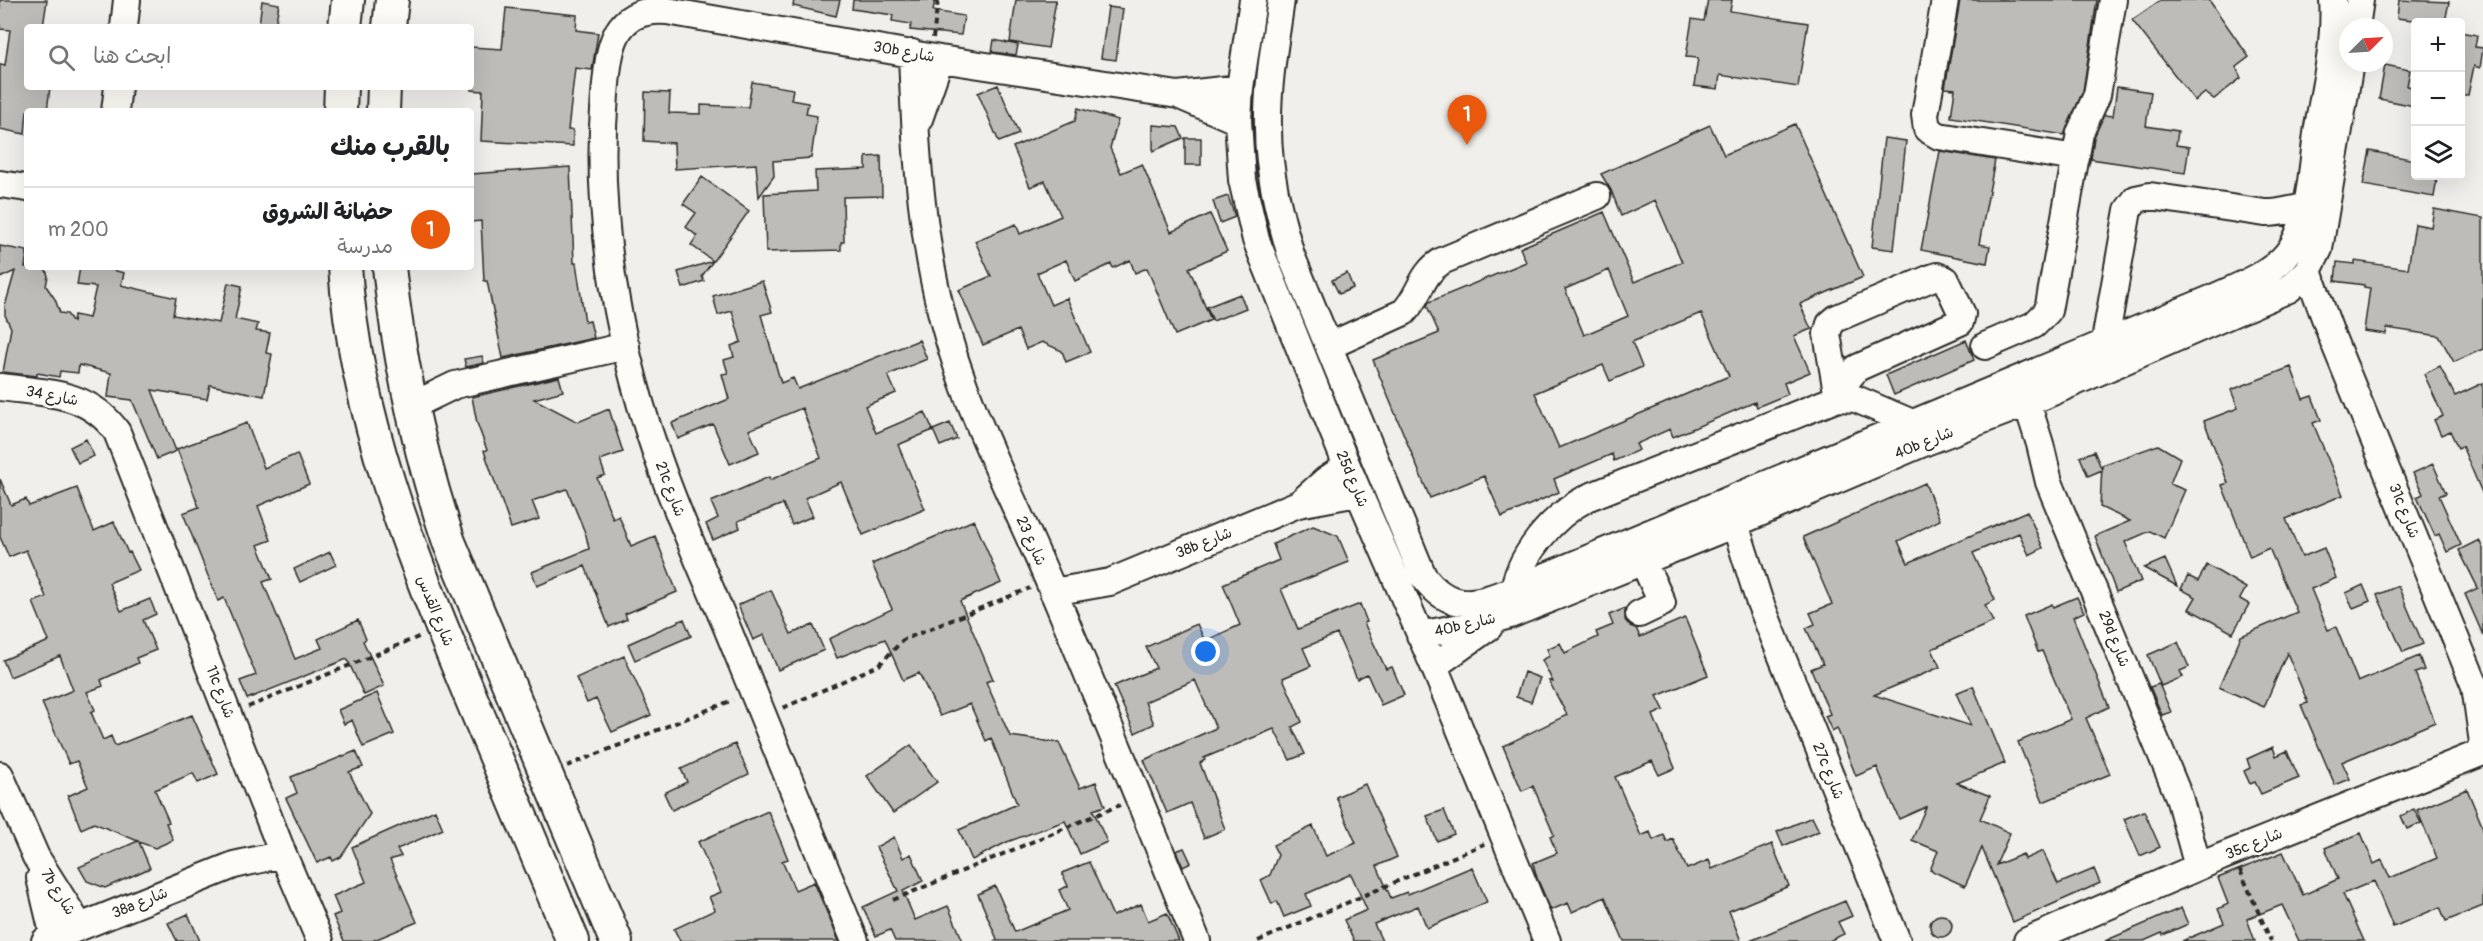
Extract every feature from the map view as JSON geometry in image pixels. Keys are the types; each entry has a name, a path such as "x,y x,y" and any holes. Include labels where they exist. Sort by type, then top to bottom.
{"main road":[{"path":"345,24 348,0"},
{"path":"389,24 392,0"},
{"path":"340,90 340,108"},
{"path":"383,108 384,90"},
{"name":"شارع القدس","path":"344,270 356,356 390,488 442,627 573,941"},
{"path":"389,270 394,316 411,414 449,542 616,941"},
{"path":"356,356 372,389 424,545 428,549 438,550 449,542"}],"street":[{"path":"124,24 127,0"},
{"name":"25d شارع","path":"1253,0 1240,88 1238,121 1242,180 1257,240 1358,493 1434,666 1547,941"},
{"path":"1281,0 1269,87 1268,129 1271,172 1279,214 1291,255 1414,555 1431,588 1452,601 1512,602 1920,432"},
{"path":"1945,0 1925,116 1928,129 1939,136 2076,158"},
{"path":"1985,346 2040,322 2048,311 2083,123 2097,95 2113,0"},
{"path":"2333,0 2339,30"},
{"path":"2357,18 2360,0"},
{"name":"30b شارع","path":"632,18 650,12 667,11 927,56 1178,95 1238,121"},
{"name":"21c شارع","path":"632,18 616,34 609,54 603,137 607,230 626,346 663,474 855,941"},
{"name":"شارع 23","path":"927,56 916,128 921,200 929,258 950,342 975,416 1051,586 1197,941"},
{"path":"2314,260 2316,207 2339,72"},
{"name":"30b شارع","path":"1178,95 1240,88"},
{"path":"115,108 118,90"},
{"path":"0,184 24,188"},
{"path":"1329,345 1404,312 1415,297 1424,276 1442,261 1597,196"},
{"path":"2105,341 2128,210 2136,199 2150,196 2277,214 2316,207"},
{"path":"2003,405 2020,377 2105,341 2218,308 2278,264 2316,207"},
{"name":"40b شارع","path":"1420,635 1512,602 1643,561 1727,527 1920,432 2003,405 2218,308 2289,289 2314,260"},
{"name":"31c شارع","path":"2314,260 2332,337 2479,691 2483,743"},
{"path":"1942,277 1946,280 1962,314 1960,322 1857,368 1847,380 1840,397 1827,334 1830,324 1837,318 1931,278 1942,277"},
{"name":"31c شارع","path":"2289,289 2332,337"},
{"path":"2014,334 2020,377"},
{"path":"411,414 415,407 424,400 455,385 626,346"},
{"name":"شارع 34","path":"0,387 83,401 102,414 122,442"},
{"path":"1512,602 1525,560 1533,548 1564,513 1580,501 1840,397 1856,399 1920,432"},
{"name":"29d شارع","path":"2003,405 2049,482 2179,797 2217,859"},
{"name":"11c شارع","path":"122,442 280,846 320,941"},
{"name":"38b شارع","path":"1298,504 1326,480 1347,466"},
{"name":"38b شارع","path":"1064,618 1110,582 1298,504 1358,493"},
{"name":"27c شارع","path":"1727,527 1759,600 1897,941"},
{"path":"1389,567 1414,555"},
{"path":"1639,614 1662,603 1643,561"},
{"name":"38b شارع","path":"1051,586 1110,582"},
{"name":"40b شارع","path":"1434,666 1512,602"},
{"name":"35c شارع","path":"2027,941 2217,859 2483,752"},
{"name":"7b شارع","path":"0,775 36,857 66,935"},
{"name":"38a شارع","path":"66,935 280,846"}],"path":[{"path":"927,56 938,0"},
{"path":"763,717 879,665 903,640 1051,586"},
{"path":"230,715 442,627"},
{"path":"547,774 753,693"},
{"path":"893,900 1138,797"},
{"path":"1258,941 1503,835"},
{"path":"2217,859 2271,941"}],"building":[{"path":"0,0 47,0 43,24 24,24 24,90 50,90 47,108 24,108 24,134 0,129 0,64 5,65 10,30 0,29"},
{"path":"794,0 840,0 836,16 793,6"},
{"path":"853,0 935,0 933,11 964,16 961,35 910,30 911,24 892,21 893,15 852,9"},
{"path":"1016,0 1056,0 1048,48 1010,42"},
{"path":"1708,0 1732,0 1730,11 1808,23 1798,87 1720,75 1718,89 1694,86 1698,58 1686,57 1692,19 1704,21"},
{"path":"1960,0 2097,0 2083,91 2064,135 1951,117 1955,89 1945,88"},
{"path":"2161,0 2209,0 2249,57 2236,67 2241,78 2214,99 2205,93 2195,101 2132,20"},
{"path":"2399,0 2449,2 2446,18 2411,18 2411,20 2397,18"},
{"path":"262,1 279,4 276,24 259,24"},
{"path":"1108,7 1123,9 1116,60 1101,58"},
{"path":"506,8 577,15 576,30 598,33 592,70 575,68 568,130 573,130 573,146 481,141 483,91 471,90 474,90 474,47 502,49"},
{"path":"2465,33 2477,35 2475,47 2483,48 2480,68 2474,66 2468,95 2465,95"},
{"path":"994,40 1018,45 1016,55 992,52"},
{"path":"2393,67 2410,70 2407,86 2411,86 2411,105 2379,99 2384,72 2393,72"},
{"path":"752,82 793,89 791,100 808,103 806,114 817,116 811,158 773,161 774,176 759,197 756,164 675,169 674,143 644,141 645,92 670,93 669,113 701,114 701,105 748,107"},
{"path":"998,85 1019,134 999,142 978,93"},
{"path":"2117,87 2151,92 2146,126 2178,131 2176,145 2189,147 2185,173 2091,159 2094,137 2104,115 2113,116"},
{"path":"1078,108 1118,120 1110,148 1121,173 1142,164 1171,232 1210,214 1227,251 1189,268 1211,320 1175,335 1147,268 1135,273 1130,260 1113,268 1111,264 1075,281 1066,260 1037,273 1051,305 1067,298 1090,352 1066,362 1062,351 1042,342 1026,349 1018,330 983,345 959,290 991,276 975,241 1016,224 1020,234 1061,216 1045,181 1030,187 1013,147 1075,121"},
{"path":"1795,124 1863,277 1800,304 1811,329 1794,336 1810,372 1784,383 1788,394 1757,407 1755,402 1673,437 1670,429 1636,444 1639,450 1614,461 1612,454 1554,479 1559,492 1502,517 1484,476 1430,498 1373,360 1439,333 1427,306 1429,302 1526,262 1520,248 1604,212 1634,282 1682,262 1655,200 1621,216 1611,190 1601,174 1710,125 1724,155","holes":["1609,270 1628,316 1584,335 1565,289","1701,313 1729,376 1559,448 1535,393 1603,365 1610,381 1642,367 1632,342"]},
{"path":"1153,125 1178,127 1183,138 1153,151"},
{"path":"1185,138 1201,138 1201,165 1185,165"},
{"path":"1884,138 1906,141 1894,250 1872,247"},
{"path":"1940,151 1995,160 1979,244 1990,246 1987,263 1921,250"},
{"path":"2370,151 2411,159 2411,180 2437,180 2434,197 2363,185"},
{"path":"881,156 882,196 843,197 844,242 841,242 841,250 766,252 764,194 816,191 815,171 866,169 866,157"},
{"path":"570,167 574,263 576,263 585,322 590,321 594,338 503,358 487,281 484,281 481,221 474,222 474,174"},
{"path":"702,177 749,211 713,261 691,245 697,236 686,227 696,213 683,204"},
{"path":"1228,196 1235,217 1220,223 1213,201"},
{"path":"2434,209 2483,218 2483,349 2454,362 2439,336 2387,328 2386,334 2364,331 2370,288 2335,281 2337,262 2355,264 2355,261 2408,269 2415,224 2431,227"},
{"path":"0,246 24,250 24,270 46,270 48,276 46,286 55,299 60,313 67,314 73,322 74,315 89,318 96,287 77,285 80,270 112,270 124,273 121,285 176,298 173,315 219,323 228,283 242,286 235,319 258,324 256,331 270,333 266,353 272,354 264,396 210,385 207,399 152,390 176,451 157,459 132,400 108,397 111,373 79,365 78,373 60,371 59,377 37,373 37,376 3,372 11,328 5,315 5,306 15,271 0,278"},
{"path":"713,261 702,276 704,281 683,288 678,272"},
{"path":"1347,273 1353,288 1339,294 1332,280"},
{"path":"762,281 772,312 761,315 781,383 793,378 798,389 919,340 927,359 888,375 896,393 865,406 876,433 925,412 933,430 898,445 925,509 863,535 841,482 805,498 813,516 792,525 783,504 738,521 740,528 713,540 706,524 718,518 711,502 821,458 802,408 749,430 759,452 730,464 713,424 678,439 672,423 729,399 722,374 728,373 724,360 734,357 731,346 741,342 732,311 718,315 713,296"},
{"path":"1240,294 1246,308 1213,321 1207,307"},
{"path":"1966,340 1974,360 1894,395 1886,375"},
{"path":"482,356 484,363 466,367 464,359"},
{"path":"2440,366 2455,396 2483,383 2483,495 2462,446 2458,448 2450,431 2441,435 2434,420 2443,416 2424,374"},
{"path":"2291,367 2303,399 2312,396 2321,420 2313,423 2343,495 2286,519 2302,557 2324,548 2336,578 2311,589 2328,630 2336,627 2358,682 2419,656 2424,670 2415,673 2435,722 2342,762 2350,779 2335,785 2301,705 2308,703 2287,653 2264,707 2219,687 2241,636 2297,612 2269,548 2250,557 2222,485 2228,483 2204,421 2238,408 2231,390"},
{"path":"559,377 563,391 534,399 578,422 609,409 623,452 600,460 605,475 597,478 613,519 619,516 631,546 655,536 677,592 625,614 627,619 609,627 585,566 537,586 532,572 589,549 586,535 567,489 532,501 539,519 511,528 484,451 487,450 477,423 472,397"},
{"path":"247,423 264,468 297,454 309,484 258,506 271,540 258,545 272,579 263,582 295,659 322,648 318,639 358,620 366,639 363,641 384,686 364,695 347,659 247,699 240,681 256,675 224,598 218,601 183,513 199,507 177,449"},
{"path":"950,423 957,439 940,446 933,430"},
{"path":"86,439 94,456 78,463 70,447"},
{"path":"2158,445 2180,458 2170,484 2185,490 2164,538 2150,531 2125,542 2141,581 2116,592 2095,536 2130,521 2100,507 2102,465"},
{"path":"2094,451 2102,470 2088,476 2080,457"},
{"path":"2433,464 2446,493 2439,496 2461,545 2447,552 2439,534 2435,536 2417,497 2423,494 2413,473"},
{"path":"0,479 11,505 26,499 29,506 77,488 94,531 114,522 128,553 130,552 139,570 109,583 121,611 150,599 156,614 143,620 156,650 136,658 138,663 101,680 103,686 87,692 95,710 91,712 103,740 111,736 115,746 192,715 218,774 198,783 193,773 155,790 169,822 166,823 173,840 155,848 139,842 150,868 105,888 87,881 79,867 138,841 94,823 81,829 68,796 88,787 77,761 69,764 42,703 73,690 60,656 10,677 3,660 49,641 33,602 46,597 26,550 9,557 0,537"},
{"path":"1925,483 1940,520 1898,541 1908,563 2027,511 2043,548 2029,555 2019,533 1973,553 1995,600 1985,605 1993,622 1932,649 1940,667 1874,695 1971,726 1956,693 1973,686 2005,763 1957,783 1990,796 1980,819 2010,833 1996,865 2023,854 2025,859 2043,851 2058,884 2094,869 2100,883 2013,922 1982,848 1965,886 1930,870 1938,851 1912,840 1926,807 1899,819 1877,767 1856,776 1837,728 1832,731 1825,716 1830,714 1811,669 1823,664 1806,628 1815,624 1810,613 1832,604 1803,537"},
{"path":"974,520 1001,583 960,601 993,679 986,682 1010,736 1059,743 1080,788 1096,782 1105,806 1093,810 1107,842 1080,854 1065,821 1007,842 972,860 959,830 1017,804 991,738 986,741 970,704 940,716 919,673 903,680 885,639 837,658 829,639 892,609 872,564"},
{"path":"1313,526 1338,536 1349,562 1281,589 1298,629 1360,604 1367,622 1364,623 1386,669 1392,667 1404,695 1381,705 1367,674 1357,679 1337,634 1303,648 1311,666 1283,678 1302,722 1292,727 1305,754 1290,760 1274,729 1204,758 1205,760 1200,763 1225,829 1204,838 1190,803 1167,813 1144,760 1216,728 1195,680 1145,702 1154,724 1135,733 1114,686 1156,668 1146,647 1197,624 1205,641 1240,625 1223,584 1279,560 1273,544"},
{"path":"2479,540 2483,549 2483,635 2465,594 2478,588 2459,550"},
{"path":"330,552 336,565 300,582 294,569"},
{"path":"2165,559 2177,586 2144,568"},
{"path":"2207,565 2246,588 2240,599 2249,604 2233,633 2189,609 2196,597 2181,589 2188,576 2198,581"},
{"path":"2363,585 2370,601 2353,608 2346,593"},
{"path":"2398,586 2423,644 2403,652 2377,595"},
{"path":"771,590 791,634 813,625 824,650 778,670 764,635 753,640 738,605"},
{"path":"2077,597 2084,612 2073,617 2109,707 2086,718 2110,774 2043,802 2018,742 2071,719 2042,651 2038,652 2024,616 2052,604 2053,607"},
{"path":"1626,608 1625,620 1630,626 1636,628 1640,637 1685,618 1708,675 1657,696 1664,710 1653,715 1675,768 1659,775 1652,761 1615,777 1641,836 1650,832 1653,840 1664,835 1667,842 1673,839 1687,869 1709,860 1712,869 1772,844 1789,886 1729,911 1741,941 1624,941 1605,897 1572,912 1568,903 1551,910 1537,878 1533,863 1557,853 1550,837 1554,835 1533,786 1522,791 1503,746 1567,715 1549,681 1553,682 1542,660 1550,656 1547,649 1560,643 1565,653 1598,637 1596,632 1613,625 1609,615"},
{"path":"684,619 691,636 635,660 628,644"},
{"path":"2178,642 2189,667 2180,671 2183,677 2161,686 2148,655"},
{"path":"624,656 651,715 612,732 596,699 587,703 576,678"},
{"path":"1524,672 1540,678 1531,702 1516,697"},
{"path":"2159,684 2171,712 2162,715 2150,687"},
{"path":"377,693 394,734 363,747 352,720 344,724 338,710"},
{"path":"735,744 749,774 672,810 664,793 687,782 681,769"},
{"path":"911,745 937,782 893,813 867,776"},
{"path":"2273,747 2276,756 2287,751 2299,778 2261,794 2255,782 2250,784 2244,771 2250,768 2247,759"},
{"path":"356,751 363,767 349,772 370,814 341,857 333,861 331,857 317,863 286,798 297,793 291,777"},
{"path":"1365,784 1397,857 1377,866 1391,898 1407,892 1408,894 1472,867 1487,902 1427,928 1418,906 1374,924 1382,941 1354,941 1344,920 1367,910 1351,874 1306,894 1311,906 1284,917 1277,901 1272,904 1261,880 1270,875 1278,855 1273,845 1313,826 1326,856 1356,843 1336,797"},
{"path":"2467,789 2483,828 2483,906 2446,921 2440,907 2393,927 2374,881 2343,894 2364,941 2299,941 2282,905 2247,919 2255,941 2182,941 2224,923 2218,909 2228,904 2218,878 2283,852 2303,895 2338,879 2325,848 2361,833 2374,864 2382,860 2390,878 2437,858 2417,810"},
{"path":"2414,809 2421,823 2407,829 2401,816"},
{"path":"435,810 443,829 397,849 401,856 390,860 417,922 372,941 344,941 333,916 340,913 333,896 366,882 352,847"},
{"path":"1444,810 1454,834 1437,841 1427,816"},
{"path":"768,811 788,859 782,861 795,890 814,882 839,941 680,941 674,929 715,910 709,897 721,892 698,842"},
{"path":"2144,811 2160,847 2140,856 2124,819"},
{"path":"1812,817 1819,831 1783,846 1777,832"},
{"path":"894,837 903,858 911,854 923,881 903,891 915,920 948,906 963,941 895,941 890,930 876,936 863,907 898,891 876,847"},
{"path":"1184,848 1191,863 1183,867 1176,851"},
{"path":"1089,862 1113,916 1141,904 1148,921 1167,913 1179,941 994,941 997,939 978,894 995,886 1015,932 1068,910 1059,890 1068,886 1062,873"},
{"path":"1845,901 1852,916 1838,922 1844,934 1829,941 1750,941"},
{"path":"2181,908 2188,924 2163,935 2162,933 2144,941 2105,941"},
{"path":"188,914 200,941 177,941 168,923"},
{"path":"1941,915 1949,918 1952,926 1949,934 1941,937 1933,934 1930,926 1933,918"}],"place":[{"name":"حضانة الشروق","path":"1467,145"}]}
